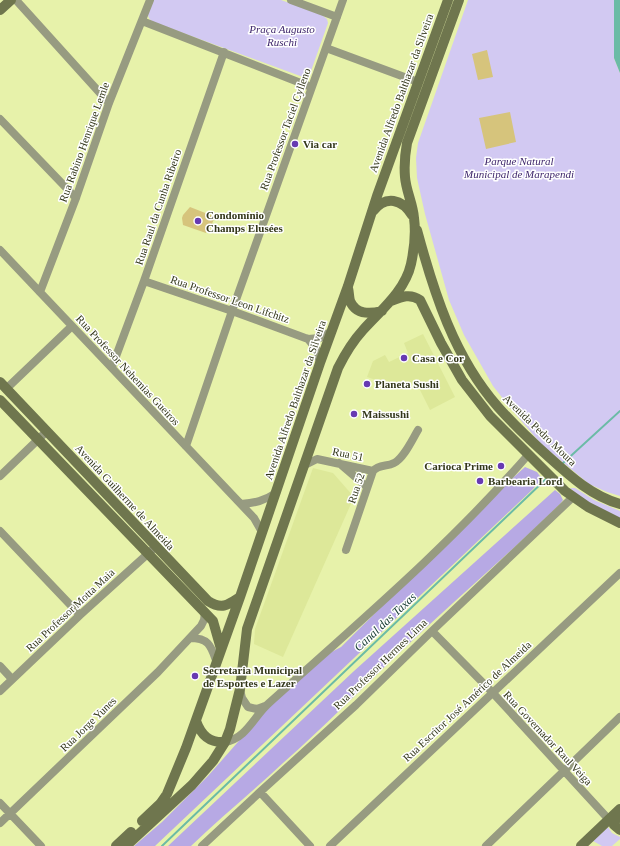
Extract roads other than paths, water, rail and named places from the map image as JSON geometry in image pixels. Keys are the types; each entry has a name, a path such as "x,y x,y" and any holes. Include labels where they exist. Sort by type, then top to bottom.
{"street":[{"path":"0,10 11,0"},
{"path":"16,0 109,103"},
{"name":"Rua Rabino Henrique Lemle","path":"40,292 76,198 109,103 150,0"},
{"path":"291,0 337,17"},
{"name":"Rua Professor Taciel Cylleno","path":"186,446 232,311 343,0"},
{"name":"Avenida Alfredo Balthazar da Silveira","path":"116,846 160,804 170,789 240,597 348,286 377,196 448,0"},
{"name":"Avenida Alfredo Balthazar da Silveira","path":"126,846 192,785 217,756 225,742 240,689 247,629 338,368 343,357 362,331 382,311 404,282 411,265 415,238 414,218 405,178 407,143 459,0"},
{"path":"142,21 311,87"},
{"path":"326,48 418,82"},
{"name":"Rua Raul da Cunha Ribeiro","path":"112,367 144,281 224,52"},
{"path":"0,119 76,198"},
{"path":"373,212 377,206 383,202 398,202 404,205 414,218"},
{"name":"Avenida Pedro Moura","path":"414,218 430,278 442,311 458,347 477,379 498,407 538,448 574,480 588,490 620,504"},
{"name":"Rua Professor Nehemias Gueiros","path":"0,250 241,504 259,524 262,532"},
{"name":"Rua Professor Leon Lifchitz","path":"144,281 308,339"},
{"path":"348,286 350,302 358,310 373,314 382,311"},
{"path":"391,300 404,296 410,296 420,300 441,343 462,380 486,411 569,494 588,507 620,523"},
{"path":"3,385 72,326"},
{"path":"308,339 320,338 332,331"},
{"path":"308,339 316,350 320,363"},
{"name":"Avenida Guilherme de Almeida","path":"3,385 47,431 205,612 214,623 221,649"},
{"name":"Avenida Guilherme de Almeida","path":"0,400 152,550 208,601 222,607 240,597"},
{"name":"Rua 52","path":"346,550 373,471 377,467 388,465 396,461 409,447 418,430"},
{"path":"0,476 47,431"},
{"name":"Rua 51","path":"311,445 317,459"},
{"path":"196,721 202,733 210,740 225,742 232,741 240,737 266,705 337,642 440,546 530,456"},
{"name":"Rua 51","path":"305,465 317,459 373,471"},
{"path":"338,463 367,487"},
{"path":"241,504 255,503 266,500 276,493"},
{"name":"Rua Professor Hermes Lima","path":"202,846 356,705 569,494"},
{"path":"0,531 80,615"},
{"name":"Rua Professor Motta Maia","path":"0,691 80,615 152,550"},
{"name":"Rua Escritor José Américo de Almeida","path":"330,846 620,573"},
{"name":"Rua Jorge Yunes","path":"0,824 110,719 190,638 204,622 205,612"},
{"name":"Rua Governador Raul Veiga","path":"432,631 492,692 614,825"},
{"path":"190,638 204,640 207,642 216,663"},
{"path":"0,666 12,679"},
{"path":"240,689 242,698 248,707 257,709 266,705"},
{"path":"486,846 620,717"},
{"path":"260,792 310,846"},
{"path":"0,803 41,846"},
{"path":"581,846 614,825 620,809"},
{"path":"614,825 616,819 620,815"}],"water":[{"path":"614,0 620,0 620,73 614,58"}],"waterway":[{"name":"Canal das Taxas","path":"562,464 620,411"},
{"name":"Canal das Taxas","path":"162,846 547,478"}],"place":[{"name":"Via car","path":"295,144"},
{"name":"Condomínio Champs Elusées","path":"198,221"},
{"name":"Casa e Cor","path":"404,358"},
{"name":"Planeta Sushi","path":"367,384"},
{"name":"Maissushi","path":"354,414"},
{"name":"Carioca Prime","path":"501,466"},
{"name":"Barbearia Lord","path":"480,481"},
{"name":"Secretaria Municipal de Esportes e Lazer","path":"195,676"}],"park label":[{"name":"Praça Augusto Ruschi","path":"282,35"},
{"name":"Parque Natural Municipal de Marapendi","path":"519,167"}]}
